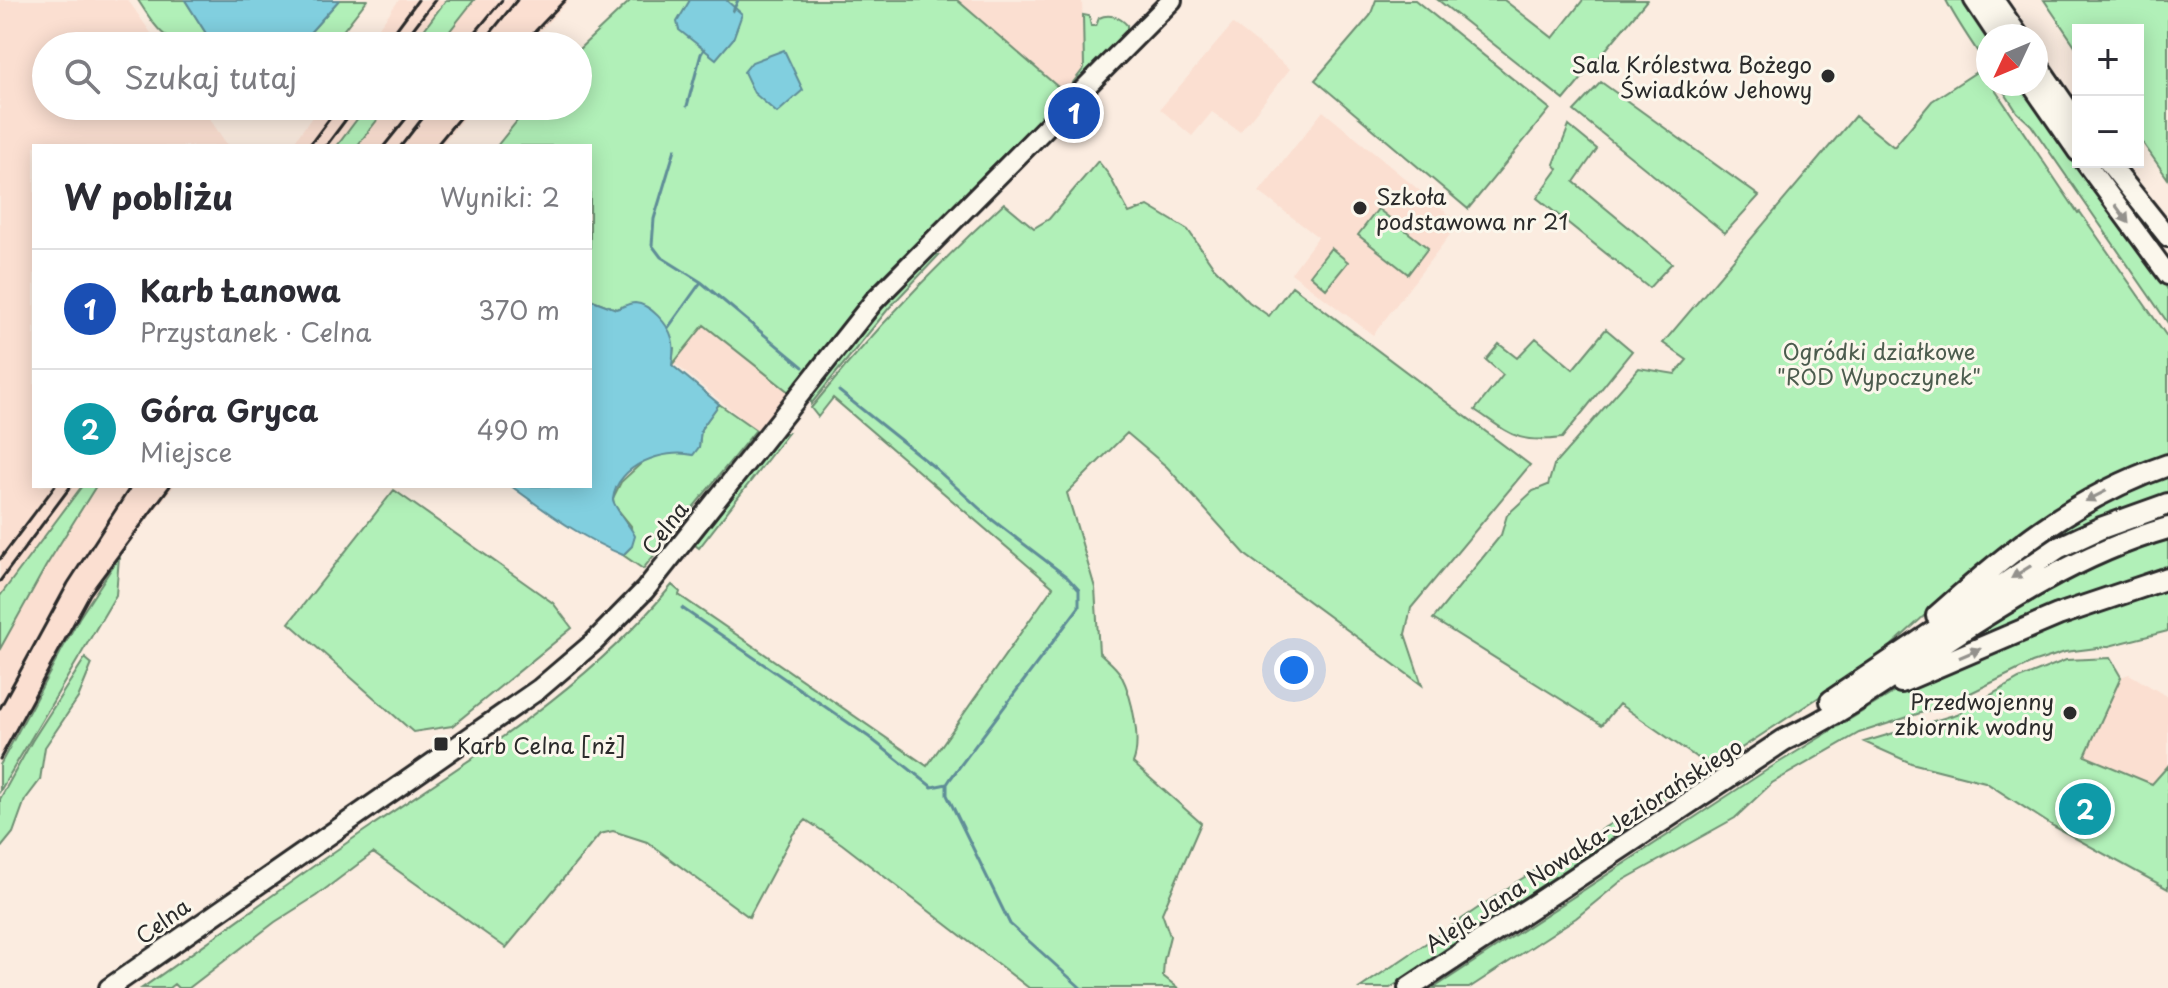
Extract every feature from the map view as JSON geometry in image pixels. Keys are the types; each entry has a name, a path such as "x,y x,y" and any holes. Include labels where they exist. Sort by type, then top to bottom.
{"main road":[{"path":"1886,662 1987,571 2041,528 2095,496 2168,465"},
{"name":"Aleja Jana Nowaka-Jeziorańskiego","path":"1784,740 1814,713 1886,662 2058,548 2101,528 2168,504"},
{"name":"Aleja Jana Nowaka-Jeziorańskiego","path":"1409,988 1784,740 1847,707 1974,623 2041,583 2103,552 2168,528"},
{"path":"1847,707 2058,615 2168,578"}],"street":[{"name":"Celna","path":"109,988 323,836 539,689 594,642 660,571 874,301 1172,0"},
{"path":"1974,0 1990,24"},
{"path":"1994,0 2011,24"},
{"path":"2048,79 2072,114"},
{"path":"2039,96 2072,143"},
{"path":"2089,168 2168,275"},
{"path":"2113,168 2168,237"}],"shaded area":[{"path":"0,0 128,0 150,32 32,32 32,120 210,120 227,144 32,144 32,488 172,488 119,557 79,618 0,765"},
{"path":"399,0 569,0 539,32 375,32"},
{"path":"957,0 1082,0 1084,68 1065,93"},
{"path":"1233,24 1290,69 1240,132 1212,112 1192,136 1160,109"},
{"name":"Szkoła podstawowa nr 21","path":"1323,111 1459,223 1373,335 1291,273 1318,237 1259,192"},
{"path":"310,120 462,120 443,144 292,144"},
{"path":"703,324 789,392 756,430 674,363"},
{"path":"2129,674 2168,697 2168,766 2152,785 2085,756 2121,677"}],"green space":[{"path":"138,0 185,0 205,32 161,32"},
{"path":"339,0 367,0 342,32 310,32"},
{"path":"446,0 474,0 449,32 422,32"},
{"path":"631,0 957,0 1065,93 869,290 789,392 704,325 672,365 674,348 624,306 616,309 592,300 592,144 499,144 518,120 592,120 592,37"},
{"path":"1376,0 1415,0 1550,109 1468,209 1315,80 1370,16"},
{"path":"1438,0 1504,0 1553,38 1583,0 1647,0 1564,100"},
{"path":"1946,0 1967,0 1981,24 1976,24 1976,49"},
{"path":"2044,0 2168,0 2168,179 2144,145 2144,24 2072,24 2072,41"},
{"path":"1083,15 1089,16 1091,26 1096,26 1099,18 1107,16 1124,22 1127,32 1068,95 1065,93 1084,68"},
{"name":"Ogródki działkowe \"ROD Wypoczynek\"","path":"1976,72 1976,96 1999,96 2168,338 2168,457 2126,472 2045,515 1991,555 1892,645 1839,684 1676,791 1591,854 1390,988 1360,988 1706,760 1696,757 1619,704 1602,725 1433,619 1501,535 1507,515 1533,491 1548,485 1554,465 1639,368 1675,374 1687,360 1663,343 1855,116 1894,147 1932,101"},
{"path":"1601,82 1759,196 1725,233 1574,111"},
{"path":"2007,96 2034,96 2072,150 2072,168 2085,168 2153,263 2168,290 2168,323 2031,125"},
{"path":"356,120 377,120 359,144 338,144"},
{"path":"1569,126 1597,149 1574,182 1672,263 1649,288 1537,198 1558,169 1554,164"},
{"path":"1098,161 1129,213 1148,206 1188,230 1213,266 1249,302 1269,316 1292,286 1530,465 1411,608 1405,634 1422,685 1247,556 1167,467 1127,433 1067,493 1095,588 1099,652 1121,675 1132,707 1136,731 1133,763 1201,823 1162,913 1170,936 1163,976 1178,988 1029,988 842,844 806,820 793,834 749,917 647,842 613,831 600,834 506,948 373,853 189,988 178,988 174,984 169,988 142,988 530,717 604,656 672,585 680,592 679,595 927,766 1053,587 833,398 818,417 811,408 903,302 1004,203 1034,228 1049,219"},
{"path":"1378,209 1428,248 1408,274 1358,235"},
{"path":"1331,248 1348,262 1326,289 1310,275"},
{"path":"933,254 939,255 889,308 811,404 810,397 886,304"},
{"path":"1606,329 1632,351 1562,438 1524,438 1475,410 1503,375 1486,360 1499,344 1517,358 1536,338 1573,369"},
{"path":"719,404 756,430 643,569 623,555 632,546 631,526 614,505 613,498 621,482 648,457 699,447 701,429"},
{"path":"788,433 699,548 695,545 782,434"},
{"path":"2168,471 2168,494 2059,537 1982,589 2041,534"},
{"path":"81,488 95,488 46,566 0,649 0,596"},
{"path":"394,490 553,603 572,628 452,726 413,732 289,623"},
{"path":"2168,537 2168,567 2052,606 2000,632 1920,663 2040,592"},
{"path":"119,557 116,595 0,791 0,765 79,618"},
{"path":"2168,589 2168,631 2105,647 2065,652 2032,663 1948,704 1859,733 1772,783 1735,818 1620,882 1576,918 1469,988 1434,988 1770,768 1893,693 2066,621"},
{"path":"85,658 92,664 78,698 45,747 40,780 25,800 13,833 0,849 0,799 32,741"},
{"path":"2110,658 2121,677 2085,756 2152,784 2168,766 2168,889 2053,826 1985,782 1911,763 1864,742 1957,714 2019,679 2066,660"}],"water":[{"path":"185,0 339,0 310,32 205,32"},
{"path":"690,0 726,0 742,14 733,39 716,59 679,30 677,22"},
{"path":"784,50 803,90 777,113 754,93 744,72 752,62"},
{"path":"592,300 616,309 628,304 641,304 662,321 670,333 674,348 672,365 719,404 701,429 699,447 693,455 681,453 656,457 632,468 616,487 613,502 635,536 632,546 623,555 551,515 514,488 592,488"}],"waterway":[{"path":"733,11 738,0"},
{"path":"687,106 704,49"},
{"path":"675,149 654,219 652,245 661,257 701,282 803,367"},
{"path":"668,328 701,282"},
{"path":"839,391 1079,590 1079,607 951,778 947,784 947,795 1010,924 1081,988"},
{"path":"682,608 869,737 932,787 947,784"}],"railway":[{"path":"394,32 418,0"},
{"path":"411,32 435,0"},
{"path":"476,32 502,0"},
{"path":"491,32 517,0"},
{"path":"534,32 565,0"},
{"path":"310,144 328,120"},
{"path":"328,144 346,120"},
{"path":"386,144 405,120"},
{"path":"403,144 421,120"},
{"path":"438,144 457,120"},
{"path":"0,559 53,488"},
{"path":"0,581 70,488"},
{"path":"0,708 68,583 130,488"},
{"path":"0,759 90,594 169,488"}],"place":[{"name":"Sala Królestwa Bożego Świadków Jehowy","path":"1828,76"},
{"name":"Karb Łanowa","path":"1074,113"},
{"name":"Szkoła podstawowa nr 21","path":"1360,208"},
{"name":"Przedwojenny zbiornik wodny","path":"2070,713"},
{"name":"Karb Celna [nż]","path":"441,744"},
{"name":"Góra Gryca","path":"2085,809"}]}
